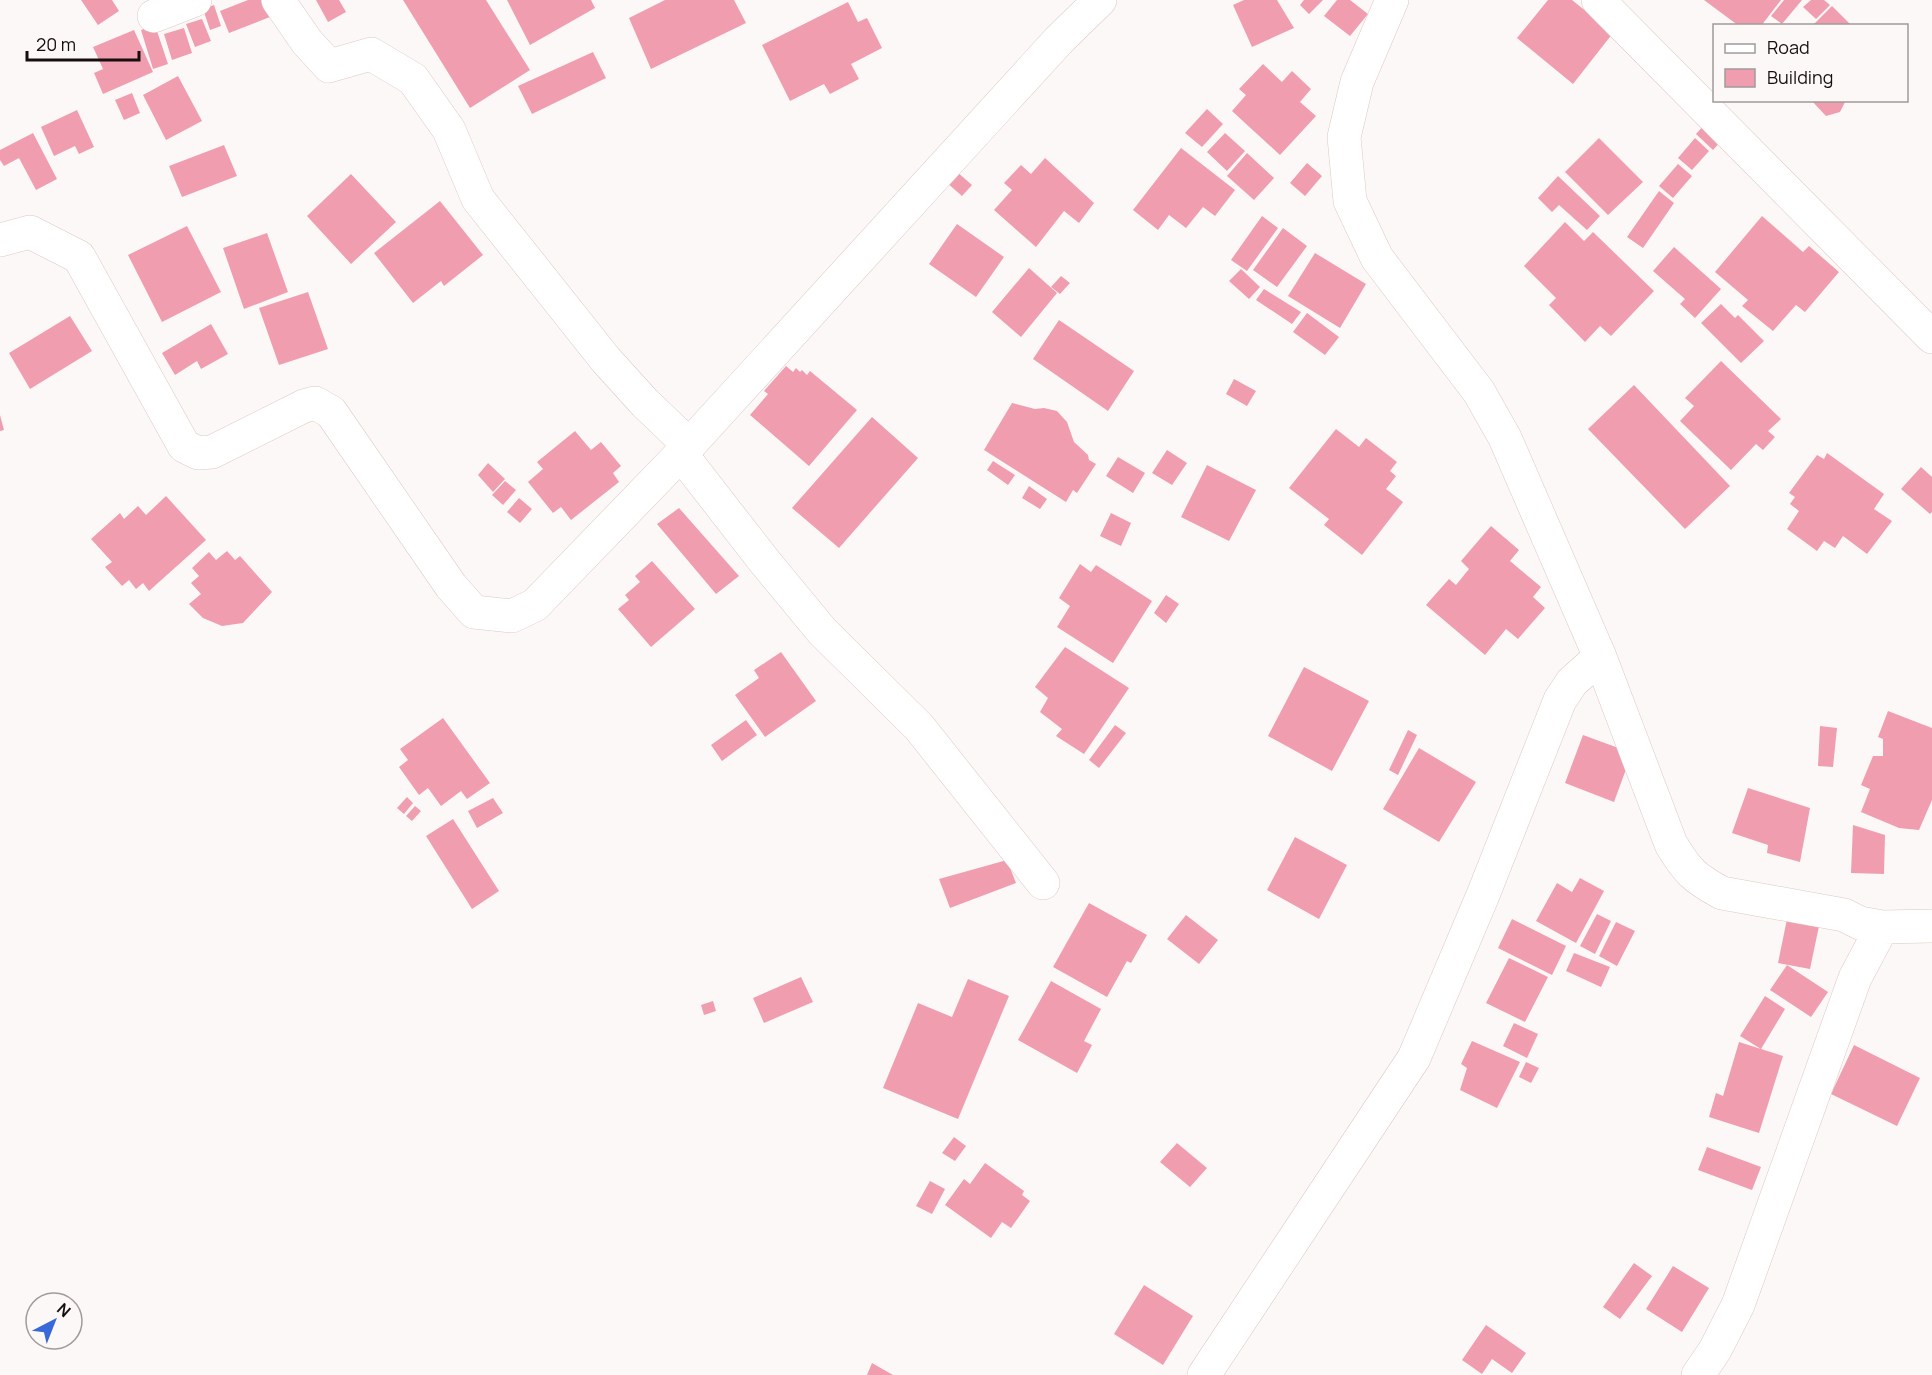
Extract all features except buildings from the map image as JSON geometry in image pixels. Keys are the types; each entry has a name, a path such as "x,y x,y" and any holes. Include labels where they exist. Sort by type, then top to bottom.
{"street":[{"path":"154,16 195,0"},
{"path":"278,0 307,42 329,66 371,54 413,80 449,130 478,199 606,360 685,450 765,562 822,631 919,728 1043,883"},
{"path":"0,240 30,232 79,257 184,446 198,453 212,452 304,406 315,403 331,412 451,586 474,612 512,616 535,605 685,450 1051,49 1100,0"},
{"path":"1392,0 1357,82 1344,137 1350,201 1377,258 1479,392 1505,438 1600,657 1671,844 1686,868 1704,884 1722,893 1844,915 1860,923 1882,927 1932,926"},
{"path":"1598,0 1932,338"},
{"path":"1204,1375 1414,1058 1483,895 1560,700 1572,682 1600,657"},
{"path":"1698,1375 1715,1350 1738,1305 1855,978 1882,927"}]}
